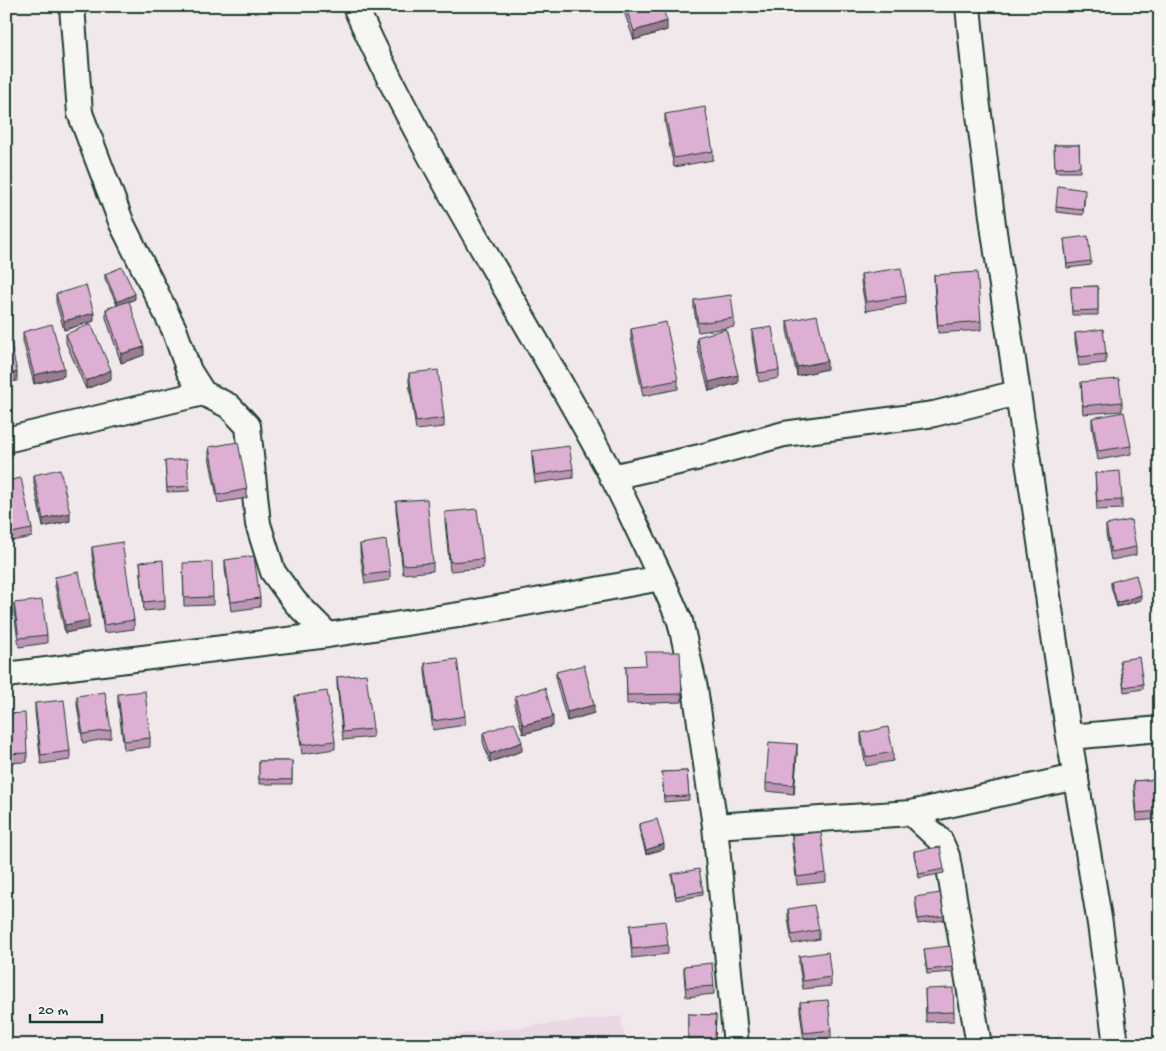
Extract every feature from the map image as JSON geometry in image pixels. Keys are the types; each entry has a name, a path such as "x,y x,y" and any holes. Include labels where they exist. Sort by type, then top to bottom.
{"street":[{"path":"72,6 80,113 122,224 174,329 190,371 203,393 229,406 248,426 258,524 273,572 295,602 328,635"},
{"path":"355,6 371,42 438,169 612,477 680,621 695,688 715,826 736,1045"},
{"path":"971,14 977,99 1017,394 1069,737 1100,924 1116,1045"},
{"path":"6,440 203,393"},
{"path":"612,477 700,457 784,434 934,414 1017,394"},
{"path":"6,675 328,635 465,614 661,578"},
{"path":"1069,737 1160,729"},
{"path":"715,826 911,813 1076,777"},
{"path":"911,813 940,840 947,856 979,1045"}],"shaded area":[{"path":"621,1016 625,1045 362,1045"}],"building":[{"path":"625,6 662,6 667,21 634,31"},
{"path":"705,107 713,151 674,158 665,114"},
{"path":"1054,145 1079,145 1080,167 1055,168"},
{"path":"1058,186 1085,190 1083,210 1056,207"},
{"path":"1088,236 1091,261 1067,264 1064,239"},
{"path":"122,267 135,294 117,302 105,274"},
{"path":"901,268 906,296 866,302 861,274"},
{"path":"977,272 981,321 938,325 934,275"},
{"path":"86,285 94,313 64,321 56,294"},
{"path":"1098,286 1098,310 1072,311 1071,287"},
{"path":"731,295 734,318 698,323 694,300"},
{"path":"129,301 144,347 121,354 106,309"},
{"path":"817,315 827,361 797,367 787,321"},
{"path":"666,322 678,380 643,387 631,329"},
{"path":"52,324 64,368 34,375 23,332"},
{"path":"91,324 111,370 86,381 66,334"},
{"path":"772,327 779,370 759,373 752,330"},
{"path":"726,329 738,375 709,382 697,337"},
{"path":"1103,329 1106,354 1079,357 1075,333"},
{"path":"6,340 10,340 17,372 6,375"},
{"path":"438,370 444,418 416,422 409,373"},
{"path":"1119,379 1122,402 1083,406 1081,382"},
{"path":"1124,412 1131,446 1098,451 1092,418"},
{"path":"238,442 247,489 218,495 209,447"},
{"path":"569,446 573,469 535,475 532,451"},
{"path":"187,459 189,486 167,488 165,461"},
{"path":"60,469 70,513 43,519 34,475"},
{"path":"1120,471 1122,500 1097,501 1095,473"},
{"path":"21,478 32,529 6,534 6,481"},
{"path":"427,499 433,563 403,565 396,501"},
{"path":"477,509 483,559 450,562 445,512"},
{"path":"1131,520 1136,547 1111,552 1106,525"},
{"path":"386,540 390,572 365,575 360,544"},
{"path":"122,542 134,620 104,625 92,547"},
{"path":"254,556 260,598 231,602 225,560"},
{"path":"163,560 165,600 144,602 140,562"},
{"path":"212,562 213,597 184,598 183,563"},
{"path":"79,572 89,620 65,625 55,577"},
{"path":"1136,575 1141,595 1117,603 1111,582"},
{"path":"42,600 47,635 19,638 14,603"},
{"path":"645,652 680,652 682,694 627,695 626,666 646,665"},
{"path":"1139,657 1143,684 1124,687 1120,660"},
{"path":"457,659 465,716 433,721 425,663"},
{"path":"584,665 594,705 567,712 556,672"},
{"path":"366,674 373,729 343,732 337,677"},
{"path":"545,688 553,717 523,725 515,696"},
{"path":"145,691 150,738 124,741 118,694"},
{"path":"327,691 335,741 302,745 295,696"},
{"path":"105,692 111,730 83,734 77,696"},
{"path":"64,700 70,751 41,755 35,703"},
{"path":"25,713 27,753 6,754 6,714"},
{"path":"514,722 522,742 490,754 483,733"},
{"path":"888,727 893,752 866,757 861,733"},
{"path":"769,742 797,744 794,785 766,783"},
{"path":"259,761 292,761 292,780 259,779"},
{"path":"687,771 689,796 664,797 662,772"},
{"path":"1160,779 1160,811 1137,813 1134,781"},
{"path":"657,819 664,844 646,850 639,824"},
{"path":"821,832 826,873 797,877 792,835"},
{"path":"940,847 944,869 919,874 914,851"},
{"path":"699,869 703,891 676,896 672,874"},
{"path":"1160,870 1160,883 1157,871"},
{"path":"940,893 944,916 918,919 915,897"},
{"path":"814,905 819,930 792,935 788,909"},
{"path":"665,921 668,945 632,949 630,925"},
{"path":"950,946 953,967 927,970 924,949"},
{"path":"828,952 831,977 803,981 799,956"},
{"path":"712,963 714,986 686,988 684,966"},
{"path":"953,988 954,1012 926,1013 925,989"},
{"path":"828,1000 831,1030 804,1033 800,1002"},
{"path":"688,1014 716,1015 715,1038 688,1038"},
{"path":"961,1042 961,1045 936,1045"}]}
